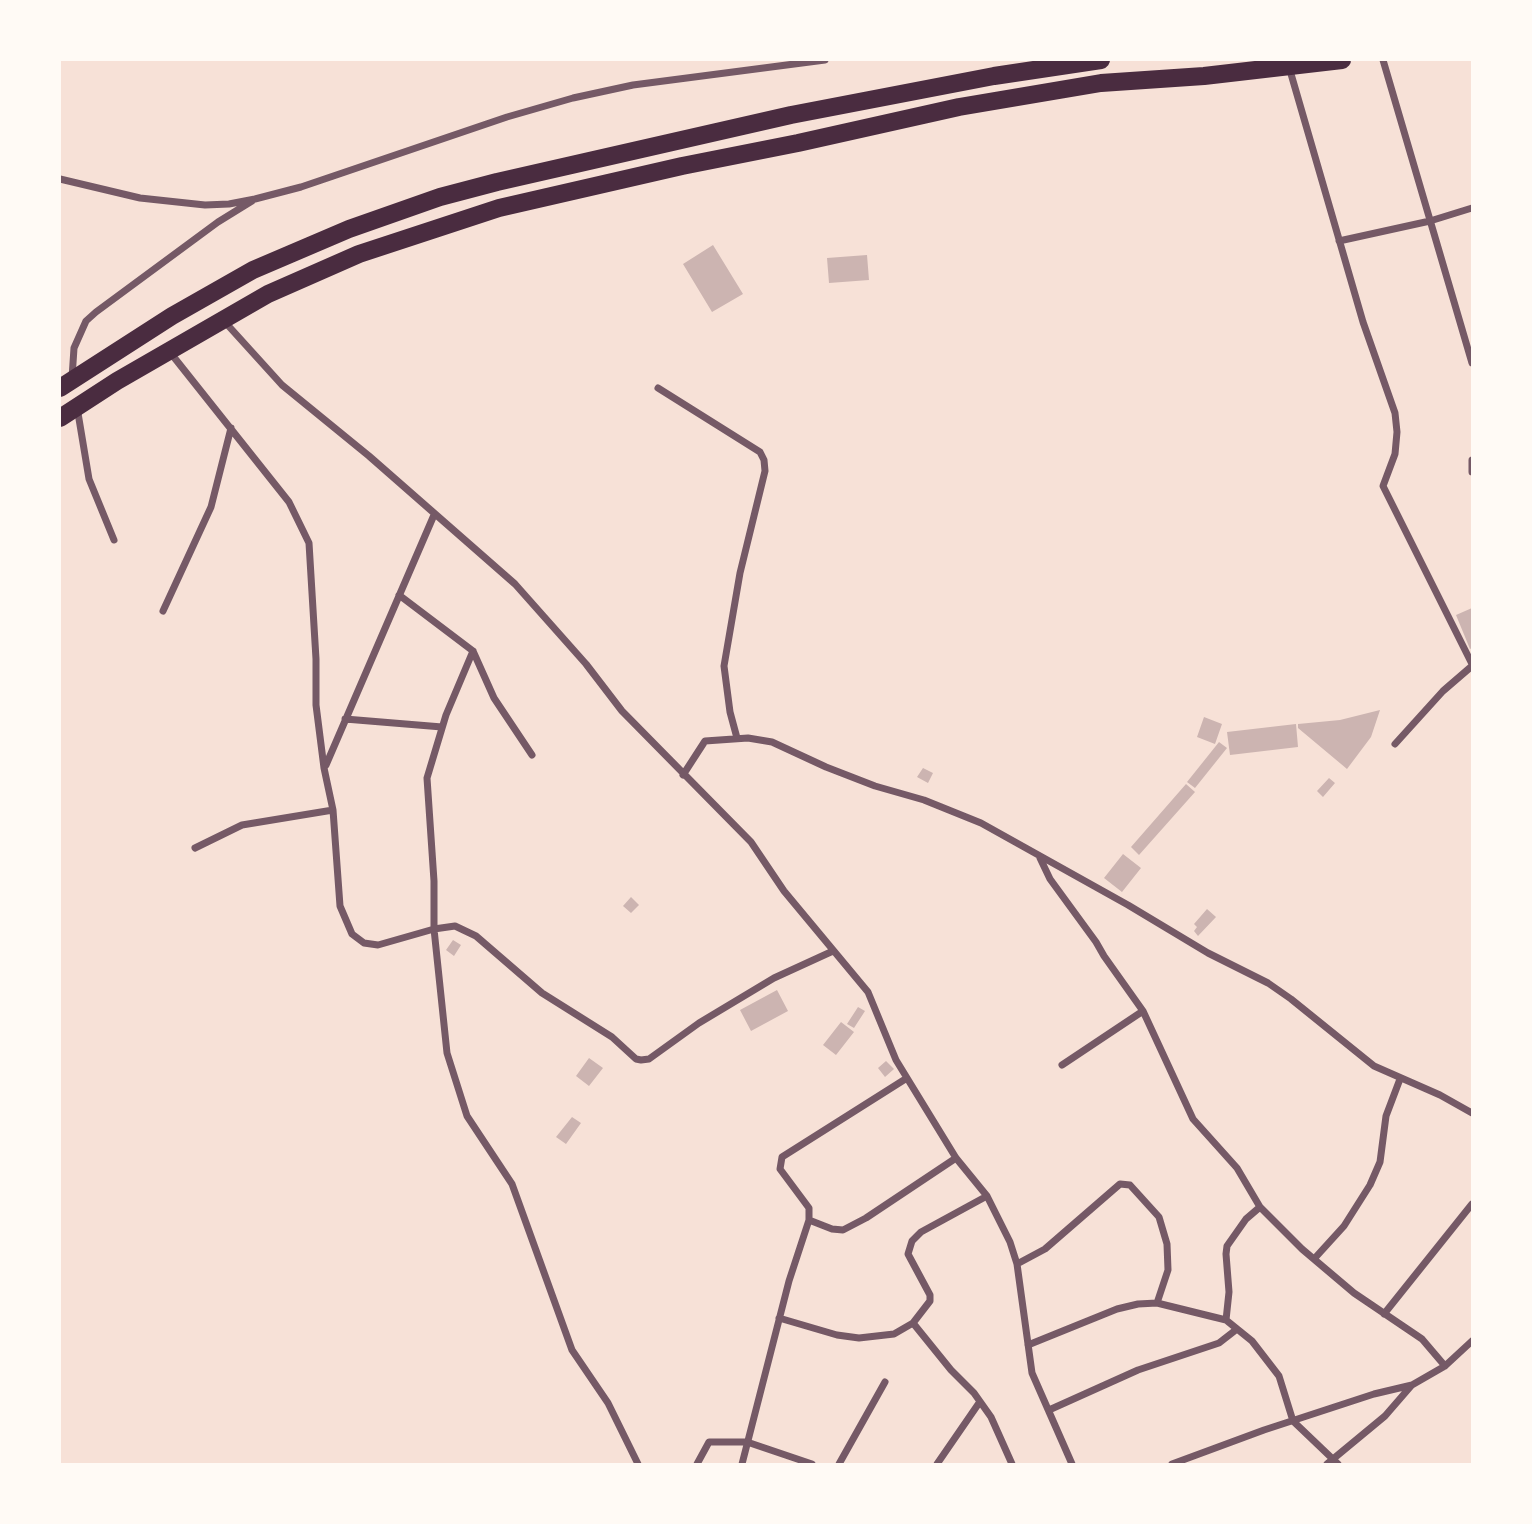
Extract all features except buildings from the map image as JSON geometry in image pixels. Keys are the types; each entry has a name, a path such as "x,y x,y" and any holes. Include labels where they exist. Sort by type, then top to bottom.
{"highway":[{"path":"66,383 172,316 253,270 349,229 440,197 804,113 994,76 1101,60"},
{"path":"60,418 168,351 268,294 359,254 499,208 959,107 1101,83 1204,76 1342,60"}],"street":[{"path":"60,178 140,198 205,205 255,199 301,187 507,117 573,98 633,85 825,60"},
{"path":"1383,60 1472,363"},
{"path":"1289,65 1363,322 1395,413 1395,454 1383,486 1472,665 1443,691 1395,744"},
{"path":"66,383 74,348 86,321 187,243 255,199"},
{"path":"1339,241 1430,221 1472,208"},
{"path":"224,320 282,385 369,456 515,584 586,664 622,711 751,842 784,891 869,992 896,1060 956,1158 987,1196 1010,1242 1017,1264 1032,1373 1072,1465"},
{"path":"168,351 289,502 309,543 316,705 324,768 333,810 340,906 352,934 364,943 378,945 434,929 455,926 476,936 542,993 612,1037 636,1059 649,1059 774,978 833,951"},
{"path":"658,388 760,452 764,460 765,471 740,573 724,666 730,712 737,738"},
{"path":"77,407 89,479 114,540"},
{"path":"163,611 211,508 231,428"},
{"path":"1472,460 1472,472"},
{"path":"324,768 434,515"},
{"path":"399,595 473,651 494,698 532,755"},
{"path":"473,651 442,727 427,778 434,881 434,929 447,1052 467,1116 512,1184 572,1350 608,1404 638,1465"},
{"path":"345,719 442,727"},
{"path":"683,775 705,741 737,738 772,742 836,771 981,823 1208,953 1268,983 1374,1066 1440,1095 1472,1113"},
{"path":"195,848 242,825 333,810"},
{"path":"1039,857 1050,879 1097,942 1143,1011 1193,1119 1237,1168 1260,1207 1354,1293 1422,1339 1445,1367"},
{"path":"1062,1065 1143,1011"},
{"path":"742,1465 779,1318 809,1220 809,1208 780,1169 782,1157 907,1078"},
{"path":"1314,1259 1344,1226 1370,1185 1380,1162 1386,1116 1401,1079"},
{"path":"809,1220 832,1229 843,1230 866,1218 956,1158"},
{"path":"1017,1264 1045,1249 1120,1184 1130,1185 1160,1217 1167,1244 1168,1270 1157,1303"},
{"path":"779,1318 837,1335 859,1338 894,1334 913,1323 930,1301 930,1294 908,1254 912,1241 921,1231 987,1196"},
{"path":"1384,1314 1472,1204"},
{"path":"1226,1320 1229,1292 1227,1246 1246,1219 1260,1207"},
{"path":"1028,1345 1117,1309 1138,1304 1157,1303 1226,1320 1252,1341 1279,1376 1293,1421 1333,1463 1385,1416 1412,1385"},
{"path":"913,1323 992,1417 1012,1465"},
{"path":"1049,1410 1138,1370 1219,1343 1237,1329"},
{"path":"1172,1465 1374,1394 1412,1385 1445,1367 1472,1343"},
{"path":"839,1465 885,1382"},
{"path":"937,1465 979,1402"},
{"path":"697,1465 709,1442 747,1442 812,1465"}]}
